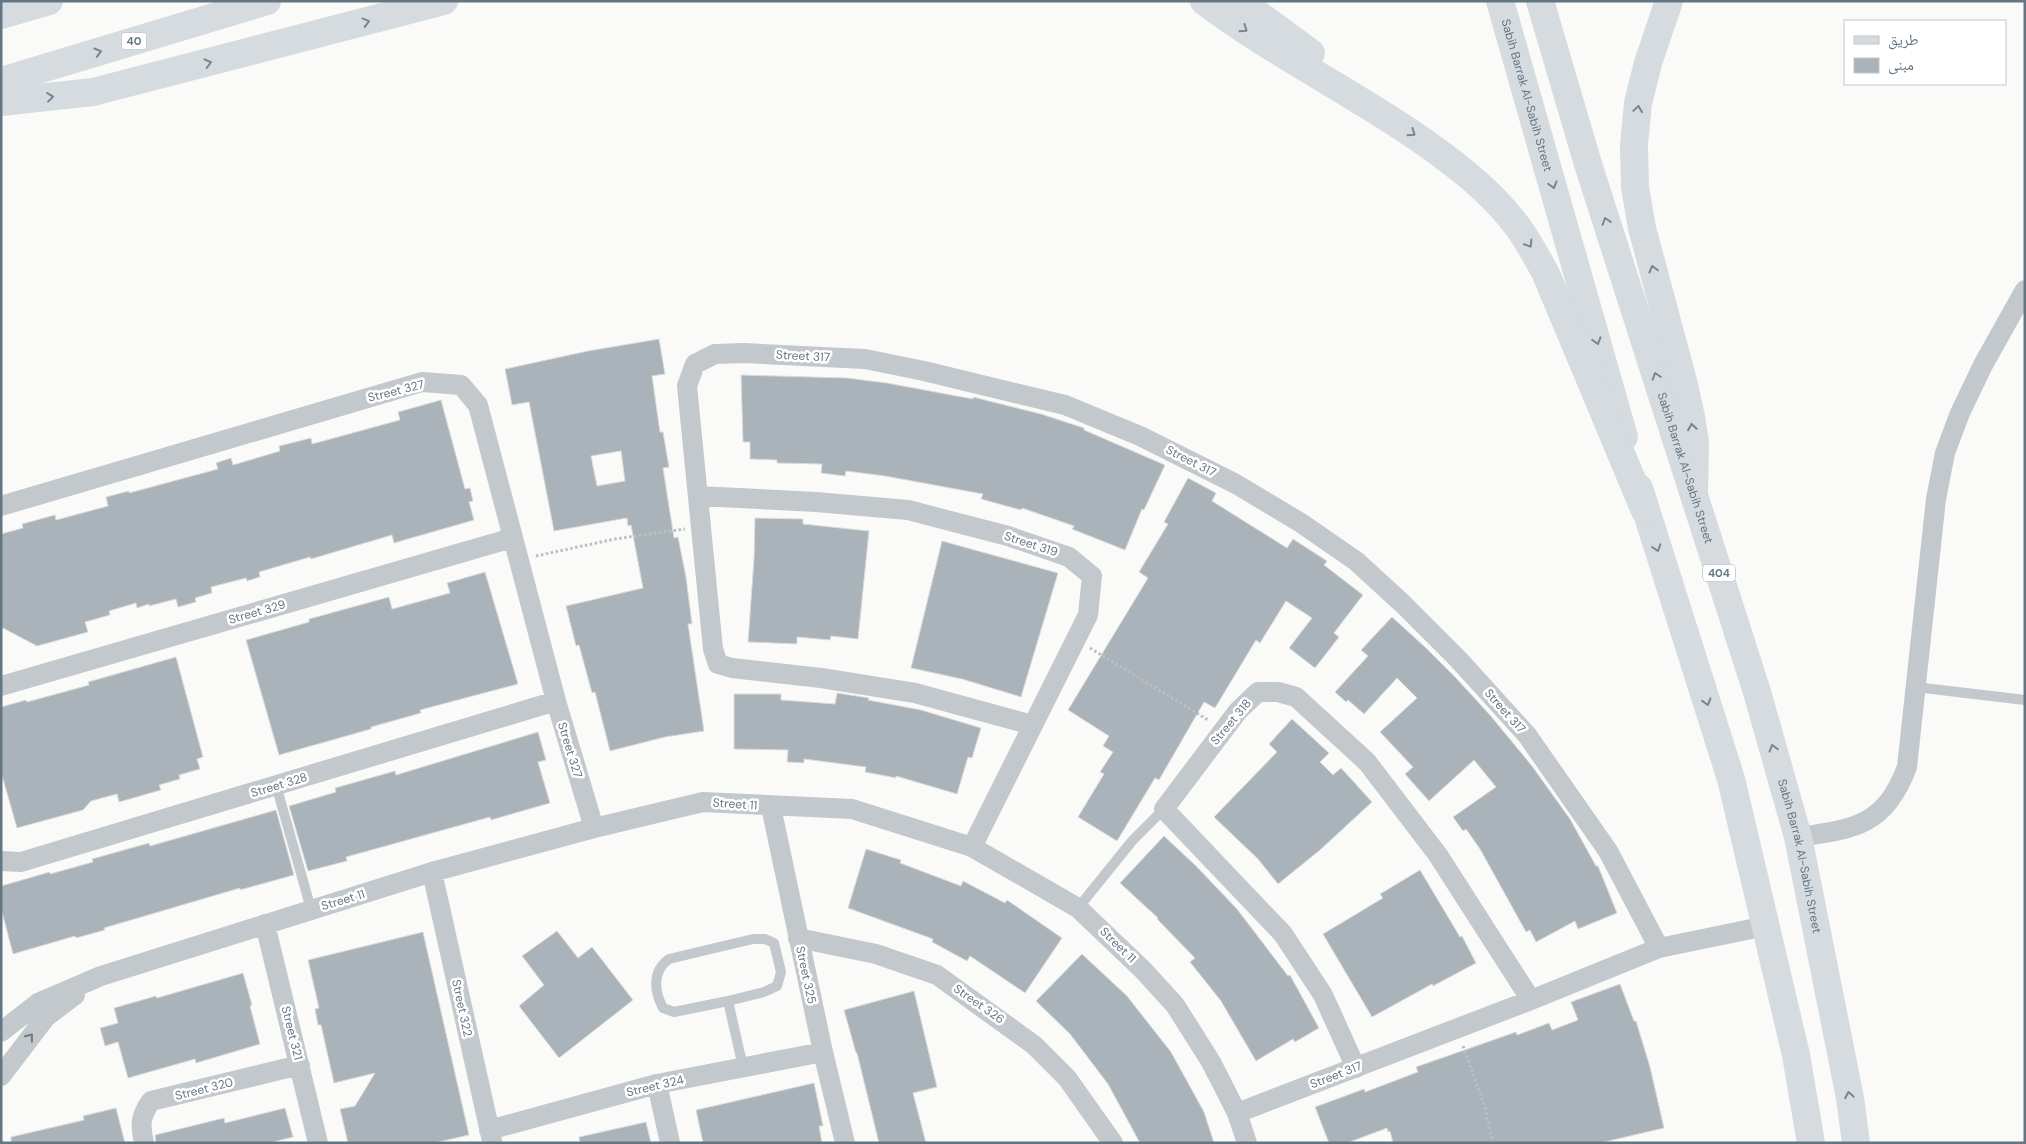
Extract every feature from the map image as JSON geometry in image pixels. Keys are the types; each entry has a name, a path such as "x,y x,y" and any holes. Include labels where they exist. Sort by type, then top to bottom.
{"main road":[{"path":"1,15 49,1"},
{"name":"40","path":"1,81 267,1"},
{"path":"1,102 93,92 444,1"},
{"path":"1204,1 1258,39 1389,118 1470,176 1514,222 1531,245 1546,274 1645,511"},
{"name":"Sabih Barrak Al-Sabih Street","path":"1500,1 1645,511 1731,779 1796,1055 1812,1143"},
{"name":"Sabih Barrak Al-Sabih Street","path":"1540,1 1588,164 1757,692 1798,837 1850,1098 1856,1143"},
{"path":"1669,1 1648,63 1638,104 1634,145 1635,187 1642,228 1691,416 1695,443 1694,493"},
{"path":"1648,63 1680,1"},
{"path":"1242,3 1305,47 1389,118"}],"street":[{"path":"1798,837 1842,831 1860,825 1876,815 1890,801 1900,785 1907,767 1936,499 1946,453 1960,413 1983,365 2025,290"},
{"name":"Street 317","path":"1032,725 915,693 821,678 732,668 718,664 713,649 687,386 695,364 716,354 744,353 873,361 1065,404 1140,436 1236,484 1302,523 1356,561 1403,604 1458,659 1527,735 1608,851 1659,948 1531,1000 1238,1113"},
{"name":"Street 327","path":"1,506 422,382 460,385 478,405 556,701 594,828"},
{"name":"Street 319","path":"698,496 816,502 908,510 1008,536 1070,556 1092,576 1088,615 972,847"},
{"name":"Street 329","path":"1,686 512,538"},
{"name":"Street 318","path":"1164,809 1238,711 1258,692 1278,692 1296,697 1367,762 1438,855 1531,1000"},
{"name":"Street 328","path":"1,861 21,862 556,701"},
{"name":"Street 11","path":"1,1032 38,1003 101,976 432,872 594,828 703,802 852,809 972,847 1078,908 1144,970 1175,1006 1211,1062 1238,1113 1247,1143"},
{"name":"Street 325","path":"771,806 823,1052 845,1143"},
{"path":"1164,809 1283,934 1323,995 1356,1068"},
{"name":"Street 322","path":"432,872 491,1136"},
{"name":"Street 321","path":"265,924 318,1143"},
{"path":"1659,948 1766,926"},
{"name":"Street 326","path":"798,938 876,954 937,975 1034,1045 1068,1078 1113,1143"},
{"name":"Street 11","path":"1,1076 46,1017 101,976"},
{"name":"Street 324","path":"491,1136 656,1084 823,1052"},
{"name":"Street 320","path":"144,1143 141,1128 142,1114 151,1101 300,1065"},
{"path":"656,1084 670,1143"}],"lane":[{"path":"1915,687 2025,700"},
{"path":"276,786 312,909"},
{"path":"1078,908 1132,841 1164,809"},
{"path":"753,939 765,939 774,943 781,972 778,986 764,992 728,1001 674,1012 663,1008 656,981 657,972 661,965 669,959 753,939"},
{"path":"728,1001 743,1068"}],"path":[{"path":"518,560 615,539 701,526"},
{"path":"1076,639 1224,730"},
{"path":"1457,1029 1484,1104 1493,1143"}],"building":[{"path":"659,339 665,374 652,376 660,432 663,432 669,467 663,468 674,538 678,537 686,577 692,624 688,624 704,731 665,737 610,751 595,692 592,693 579,645 576,646 566,606 643,588 631,525 628,526 627,518 554,531 529,402 512,405 505,369 588,351","holes":["621,451 625,481 597,486 591,456"]},
{"path":"741,375 847,378 887,383 973,399 973,397 1041,414 1084,428 1084,430 1165,465 1144,510 1142,509 1125,550 1072,529 1074,526 1022,508 1021,510 981,499 983,494 885,476 846,471 845,476 821,473 822,464 777,463 777,460 750,459 750,442 743,442"},
{"path":"441,400 465,489 470,488 473,501 469,502 474,520 394,543 392,535 311,559 310,557 259,572 260,577 247,581 246,578 211,587 212,593 195,598 196,602 178,607 176,599 137,608 136,603 109,611 110,615 85,622 88,632 37,646 1,627 1,534 23,528 22,524 55,515 56,520 108,506 106,497 129,491 129,493 218,469 216,463 231,458 233,465 280,451 279,446 311,438 312,444 400,420 398,412"},
{"path":"1188,478 1216,493 1212,501 1287,548 1293,539 1327,561 1324,565 1363,595 1334,633 1339,637 1315,668 1289,648 1312,618 1286,601 1260,643 1256,640 1215,708 1204,702 1159,780 1155,778 1117,841 1078,817 1104,774 1100,772 1113,752 1103,746 1109,736 1068,710 1148,578 1139,572 1168,524 1164,522"},
{"path":"755,518 803,519 803,524 869,531 858,639 831,636 830,640 797,637 797,644 748,642"},
{"path":"942,541 1058,573 1021,697 962,679 911,668"},
{"path":"485,572 518,684 420,710 421,713 371,727 371,729 279,755 246,640 309,622 309,619 389,597 392,609 450,593 447,583"},
{"path":"1392,617 1456,678 1490,715 1532,766 1570,819 1596,866 1598,866 1617,913 1578,929 1575,921 1536,942 1530,930 1526,932 1480,849 1466,829 1463,831 1453,817 1496,787 1474,760 1429,801 1405,774 1413,767 1380,732 1417,698 1397,678 1364,714 1335,692 1368,656 1361,650"},
{"path":"176,657 203,757 197,759 200,769 179,775 180,779 159,785 161,790 119,802 117,794 91,801 83,810 17,828 1,772 1,707 89,685 88,682"},
{"path":"837,693 921,710 981,728 972,758 968,757 957,794 896,776 896,778 865,772 866,767 804,759 804,763 787,762 788,750 734,749 734,694 781,694 781,700 835,704"},
{"path":"1292,719 1329,753 1320,762 1333,775 1341,768 1372,802 1320,850 1278,884 1258,859 1214,817 1277,752 1269,744"},
{"path":"538,732 546,760 538,762 550,803 491,820 490,817 346,857 347,861 308,871 289,806 336,792 335,788 395,771 396,775"},
{"path":"276,810 294,875 240,890 240,888 104,928 105,930 76,938 75,936 13,954 1,908 1,886 93,862 92,859 149,843 150,846"},
{"path":"1164,836 1237,909 1288,976 1290,975 1319,1028 1295,1042 1293,1039 1256,1061 1221,1001 1190,962 1195,958 1158,918 1120,883"},
{"path":"866,849 901,860 900,863 961,886 963,881 1005,903 1007,900 1062,938 1025,993 970,956 967,961 932,942 933,939 848,908"},
{"path":"1420,870 1460,937 1462,936 1476,963 1433,986 1432,984 1372,1017 1323,934 1383,898 1380,894"},
{"path":"557,931 578,958 592,947 633,1000 559,1058 519,1006 544,985 522,956"},
{"path":"423,932 469,1135 434,1143 348,1143 340,1109 355,1106 375,1073 334,1083 321,1025 318,1025 315,1009 319,1008 308,960"},
{"path":"1082,954 1127,996 1171,1052 1204,1112 1214,1143 1140,1143 1108,1084 1070,1034 1036,1001"},
{"path":"243,973 260,1044 196,1063 195,1059 128,1078 118,1042 105,1046 100,1028 118,1023 114,1008 156,996 157,998"},
{"path":"1620,984 1634,1021 1636,1021 1650,1067 1664,1128 1600,1143 1393,1143 1390,1131 1388,1132 1387,1128 1347,1143 1329,1143 1315,1107 1364,1089 1365,1092 1418,1072 1416,1067 1516,1032 1517,1035 1549,1023 1552,1030 1578,1020 1571,1002"},
{"path":"914,991 937,1087 913,1093 926,1143 879,1143 857,1053 844,1010"},
{"path":"814,1083 823,1126 819,1126 822,1143 703,1143 696,1110"},
{"path":"116,1108 125,1143 11,1143 11,1137 84,1120 83,1116"},
{"path":"285,1108 293,1137 269,1143 156,1143 155,1135 224,1118 225,1123"},
{"path":"646,1122 651,1143 580,1143 579,1137"}]}
